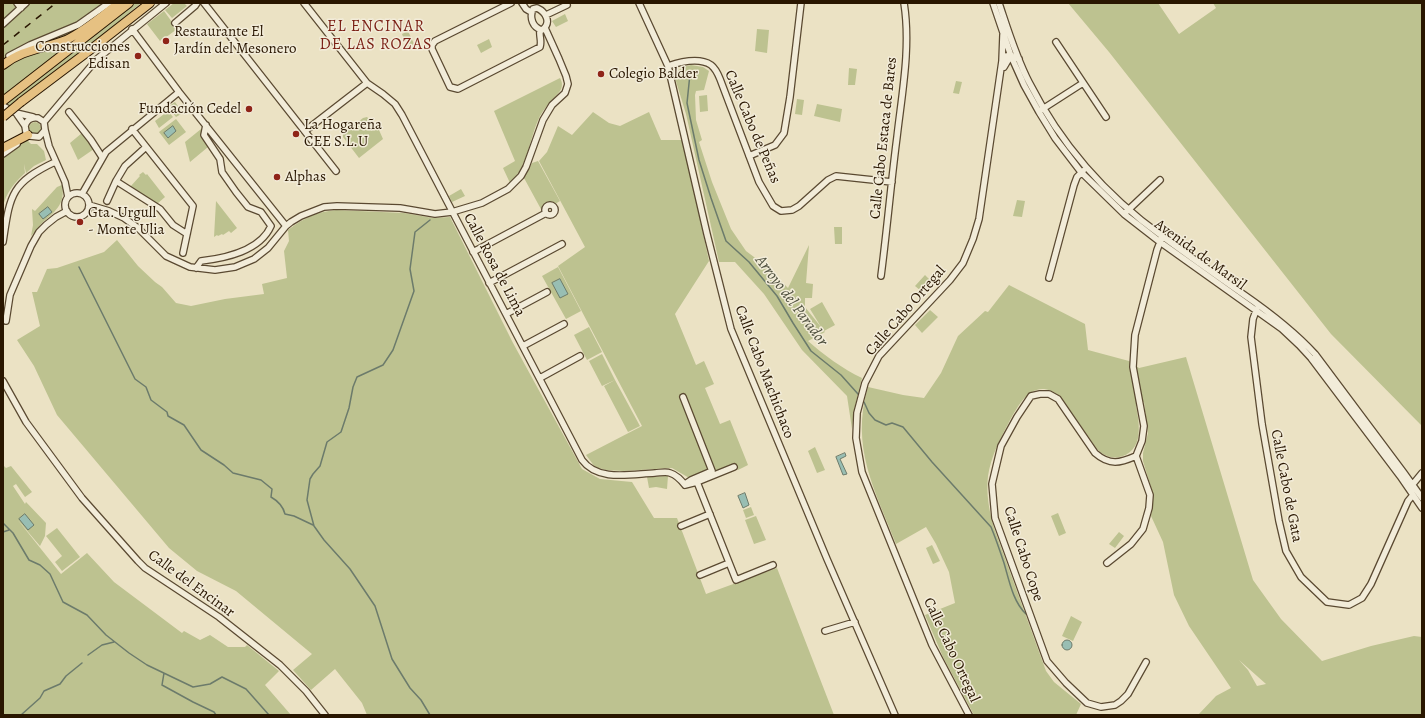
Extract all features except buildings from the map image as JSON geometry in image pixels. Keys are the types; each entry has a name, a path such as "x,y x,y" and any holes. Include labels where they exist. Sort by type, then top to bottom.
{"highway":[{"path":"3,65 12,58 21,54 56,44 81,32 119,3"},
{"path":"3,101 129,3"},
{"path":"3,117 150,3"},
{"path":"3,148 29,136"}],"street":[{"path":"3,24 19,5 26,3"},
{"path":"3,61 30,45 78,25 109,3"},
{"path":"65,182 87,199 89,205 85,213 80,216 72,216 67,211 65,204 68,197 65,182 49,146 44,122 96,59 166,3"},
{"path":"175,23 196,6 196,3"},
{"path":"204,3 336,172"},
{"name":"Calle Rosa de Lima","path":"304,3 367,83 395,104 408,126 582,460 594,471 602,473 618,475 670,472 679,478 685,485"},
{"path":"510,3 435,41 432,45 432,49 450,87 458,89 540,47 541,42 539,35 547,20 546,15 534,8 526,8 522,3"},
{"path":"530,3 534,8"},
{"path":"546,15 567,5 566,3"},
{"name":"Calle Cabo Machichaco","path":"639,3 668,66 707,234 731,329 895,715"},
{"path":"749,156 775,145 784,133 790,97 801,3"},
{"name":"Calle Cabo Estaca de Bares","path":"881,276 902,92 906,44 906,19 904,3"},
{"name":"Avenida de Marsil","path":"993,3 1011,56 1055,138 1084,170 1126,212 1161,240 1303,340 1413,484 1422,498"},
{"name":"Avenida de Marsil","path":"999,3 1013,45 1041,110"},
{"path":"89,205 109,211 124,218 138,228 166,256 190,267 215,270 235,267 254,259 268,248 286,226 301,216 324,208 337,206 400,208 435,214 452,212 482,203 508,189 514,184 526,167 543,120 552,105 565,93 568,84 560,59 542,29 534,24 531,16 534,8"},
{"path":"132,30 179,92 286,226"},
{"name":"Calle Cabo Ortegal","path":"969,715 932,645 862,472 856,438 857,413 865,383 879,356 950,280 963,263 973,239 979,219 1003,69 1003,31"},
{"path":"1056,42 1106,117"},
{"path":"1003,69 1011,56 1013,45"},
{"path":"1002,61 1006,56 1019,59"},
{"name":"Calle Cabo de Peñas","path":"668,66 682,62 699,62 711,65 720,79 759,182 773,206 781,211 792,210 799,206 828,180 836,176 892,182"},
{"path":"1003,69 1017,68"},
{"path":"305,131 367,83"},
{"path":"1041,110 1083,83"},
{"path":"80,194 106,152 179,92"},
{"path":"3,106 16,113 40,119 44,122"},
{"path":"69,112 102,157"},
{"path":"16,113 25,126 29,136"},
{"path":"25,126 29,119 33,117"},
{"path":"196,268 201,261 222,259 240,253 258,242 268,232 271,226 261,212 248,207 222,172 220,159 204,135 206,125"},
{"path":"39,137 45,130"},
{"path":"132,130 192,206 183,253"},
{"path":"3,154 29,136 39,137 49,146"},
{"path":"107,201 125,166 146,147"},
{"path":"3,242 8,209 13,194 24,180 37,171 55,162"},
{"path":"1049,278 1074,185 1084,170"},
{"path":"1126,212 1160,180"},
{"path":"116,181 160,208 173,225 187,234"},
{"path":"68,197 70,195 80,194"},
{"path":"6,321 10,295 31,246 39,232 46,225 67,211"},
{"path":"473,252 546,213"},
{"path":"1106,563 1131,544 1143,529 1149,508 1150,495 1136,456 1142,441 1144,426 1133,367 1135,335 1157,250 1161,240"},
{"path":"489,283 562,244"},
{"path":"506,314 547,292"},
{"name":"Avenida de Marsil","path":"1257,307 1299,345 1311,358 1400,476 1422,508"},
{"name":"Calle Cabo de Gata","path":"1257,307 1251,337 1262,424 1279,521 1286,551 1301,577 1328,602 1349,605 1362,598 1371,584 1408,501 1413,495"},
{"path":"523,346 564,324"},
{"path":"540,378 580,356"},
{"name":"Calle del Encinar","path":"3,381 26,422 82,498 138,561 145,568 220,618 280,665 306,691 324,715"},
{"name":"Calle Cabo Cope","path":"1136,456 1114,463 1099,457 1094,453 1058,399 1049,394 1040,394 1031,396 1017,417 1001,446 992,484 995,518 1034,628 1047,661 1066,683 1087,703 1101,707 1115,705 1128,694 1146,662"},
{"path":"683,397 712,470 691,480 685,485"},
{"path":"685,485 734,468"},
{"path":"1413,484 1422,473"},
{"path":"697,482 736,580 773,565"},
{"path":"681,526 710,514"},
{"path":"700,575 729,563"},
{"path":"825,631 855,622"}],"green space":[{"path":"3,3 141,3 3,118"},
{"path":"174,3 184,3 187,6 172,18 165,10"},
{"path":"1068,3 1158,3 1179,34 1216,8 1213,3 1422,3 1422,426 1331,334 1109,52"},
{"path":"164,11 177,29 160,41 147,24"},
{"path":"565,14 568,21 556,27 552,21"},
{"path":"757,29 769,30 767,53 755,51"},
{"path":"408,31 414,44 407,47 402,34"},
{"path":"489,39 492,47 481,53 477,45"},
{"path":"691,65 703,67 709,71 704,90 696,91 695,95 696,120 702,140 699,142 712,182 731,229 746,251 766,266 788,288 809,245 806,283 813,284 812,298 805,298 805,307 821,327 810,309 822,302 835,325 808,341 834,361 862,378 854,410 852,429 847,396 802,350 764,294 735,262 719,262 686,114 675,78 681,68"},
{"path":"849,68 857,69 855,85 848,85"},
{"path":"560,78 562,82 561,88 540,116 536,124 525,160 516,176 510,183 503,168 515,161 494,111"},
{"path":"956,81 962,82 959,94 953,93"},
{"path":"707,95 708,111 700,112 699,96"},
{"path":"797,99 804,100 802,115 795,114"},
{"path":"175,102 183,113 176,117 168,107"},
{"path":"817,104 842,109 840,122 814,116"},
{"path":"168,111 173,117 159,128 155,121"},
{"path":"593,112 609,123 620,126 649,112 661,140 683,140 709,261 675,314 696,365 704,361 714,384 705,388 720,424 730,420 748,465 738,470 736,465 692,482 691,479 672,468 623,471 606,470 595,467 586,455 642,426 558,266 585,247 539,161 547,152 558,126 572,135"},
{"path":"367,117 379,130 383,139 359,158 343,137 343,134 363,118"},
{"path":"176,119 186,132 169,145 159,132"},
{"path":"33,122 37,122 41,128 37,134 33,134 29,130 29,126"},
{"path":"201,129 202,136 208,147 190,162 185,142"},
{"path":"82,133 94,149 78,160 70,143"},
{"path":"27,140 31,144 37,144 44,151 46,160 34,166 26,173 24,164 25,173 11,188 3,207 3,158"},
{"path":"538,161 560,201 555,204 548,204 542,211 524,178 532,163"},
{"path":"143,172 146,175 147,174 165,197 157,204 130,187"},
{"path":"62,185 62,198 58,208 31,236 33,225 32,209 35,211 57,187"},
{"path":"461,189 465,196 452,202 449,196"},
{"path":"1017,200 1025,201 1022,217 1013,216"},
{"path":"216,201 237,228 231,233 229,231 223,235 217,235 214,237"},
{"path":"336,210 404,213 433,218 450,217 513,343 582,469 600,479 632,482 654,518 677,518 706,594 777,568 834,715 367,715 362,703 335,669 311,690 293,670 312,654 236,591 197,571 169,548 57,415 34,366 17,340 40,326 32,292 37,292 47,269 57,268 104,252 117,240 138,266 162,287 176,303 191,306 225,299 264,294 262,284 287,278 284,251 289,241 288,230 310,216"},
{"path":"834,227 842,227 842,244 835,244"},
{"path":"558,267 581,311 566,319 542,276"},
{"path":"925,275 931,281 921,291 915,286"},
{"path":"1009,285 1085,324 1088,350 1129,361 1139,368 1186,357 1253,580 1281,619 1322,661 1371,646 1414,636 1422,637 1422,715 1198,715 1216,696 1231,688 1189,626 1174,595 1163,542 1151,516 1153,494 1143,461 1143,453 1148,433 1144,402 1136,406 1139,430 1136,445 1127,454 1121,457 1115,457 1103,454 1097,449 1061,397 1051,391 1042,389 1028,395 1012,416 993,456 989,469 987,482 988,502 994,528 1046,671 1054,682 1081,704 1076,715 974,715 943,657 925,615 955,603 949,572 926,527 896,544 867,468 863,449 862,429 863,409 868,387 924,398 941,373 958,336 985,311 988,312","holes":["1239,660 1266,684 1257,686 1248,670"]},
{"path":"930,310 938,317 922,333 915,325"},
{"path":"589,327 602,352 587,360 574,335"},
{"path":"602,354 615,380 602,386 589,361"},
{"path":"615,380 640,426 628,432 604,386"},
{"path":"815,447 825,470 817,473 808,451"},
{"path":"3,465 6,468 11,466 32,492 25,497 16,484 13,486 25,504 26,502 46,523 45,536 40,546 17,519 61,574 87,553 114,582 182,633 184,631 200,640 210,635 228,647 245,647 247,645 279,671 265,685 291,715 3,715"},
{"path":"668,476 667,489 656,487 649,488 647,477"},
{"path":"751,507 754,515 746,518 743,510"},
{"path":"1058,513 1066,533 1059,536 1051,516"},
{"path":"756,516 766,540 754,544 745,520"},
{"path":"57,528 80,557 62,571 55,562 62,556 46,536"},
{"path":"1119,532 1124,536 1115,548 1109,544"},
{"path":"932,545 940,561 933,564 926,548"},
{"path":"1071,616 1082,622 1073,641 1062,636"}],"water":[{"path":"173,126 176,131 168,138 164,133"},
{"path":"48,207 52,212 43,219 39,214"},
{"path":"560,279 568,294 560,298 552,283"},
{"path":"845,453 846,456 840,459 847,474 843,475 836,457"},
{"path":"745,493 749,505 743,508 738,496"},
{"path":"25,514 34,525 28,530 19,519"},
{"path":"1065,640 1069,640 1071,641 1071,649 1065,650 1062,647 1062,643"}],"waterway":[{"name":"Arroyo del Parador","path":"690,74 687,103 699,160 726,241 749,262 777,296 811,351 841,375 858,394"},
{"path":"430,220 415,232 410,269 414,291 393,350 383,365 357,377 341,432 327,442 320,466 310,479 307,500 314,526 324,540 350,569 375,606 392,659 410,688 421,700 430,715"},
{"path":"79,267 135,379 146,387 151,400 167,412 168,416 184,425 201,450 224,465 233,473 261,480 272,489 271,497 280,504 285,514 294,516 313,525"},
{"name":"Arroyo del Parador","path":"864,402 869,413 875,420 886,425 892,423 903,427 932,462 991,527 1015,597 1026,614"},
{"path":"3,523 13,533 29,560 40,565 50,574 63,602 87,615 106,635 129,653 147,665 193,687 210,684 222,677 246,689 269,715"},
{"path":"3,532 9,530"},
{"path":"88,655 102,645 114,642"},
{"path":"21,715 40,698 44,691 60,684 66,676 82,663"},
{"path":"164,673 162,685 214,712 216,715"}],"railway":[{"path":"3,45 56,3"}],"place":[{"name":"Restaurante El Jardín del Mesonero","path":"166,41"},
{"name":"Construcciones Edisan","path":"138,56"},
{"name":"Colegio Balder","path":"601,74"},
{"name":"Fundación Cedel","path":"249,109"},
{"name":"La Hogareña CEE S.L.U","path":"296,134"},
{"name":"Alphas","path":"277,177"},
{"name":"Gta. Urgull - Monte Ulia","path":"80,222"}],"district":[{"name":"EL ENCINAR DE LAS ROZAS","path":"376,36"}]}
